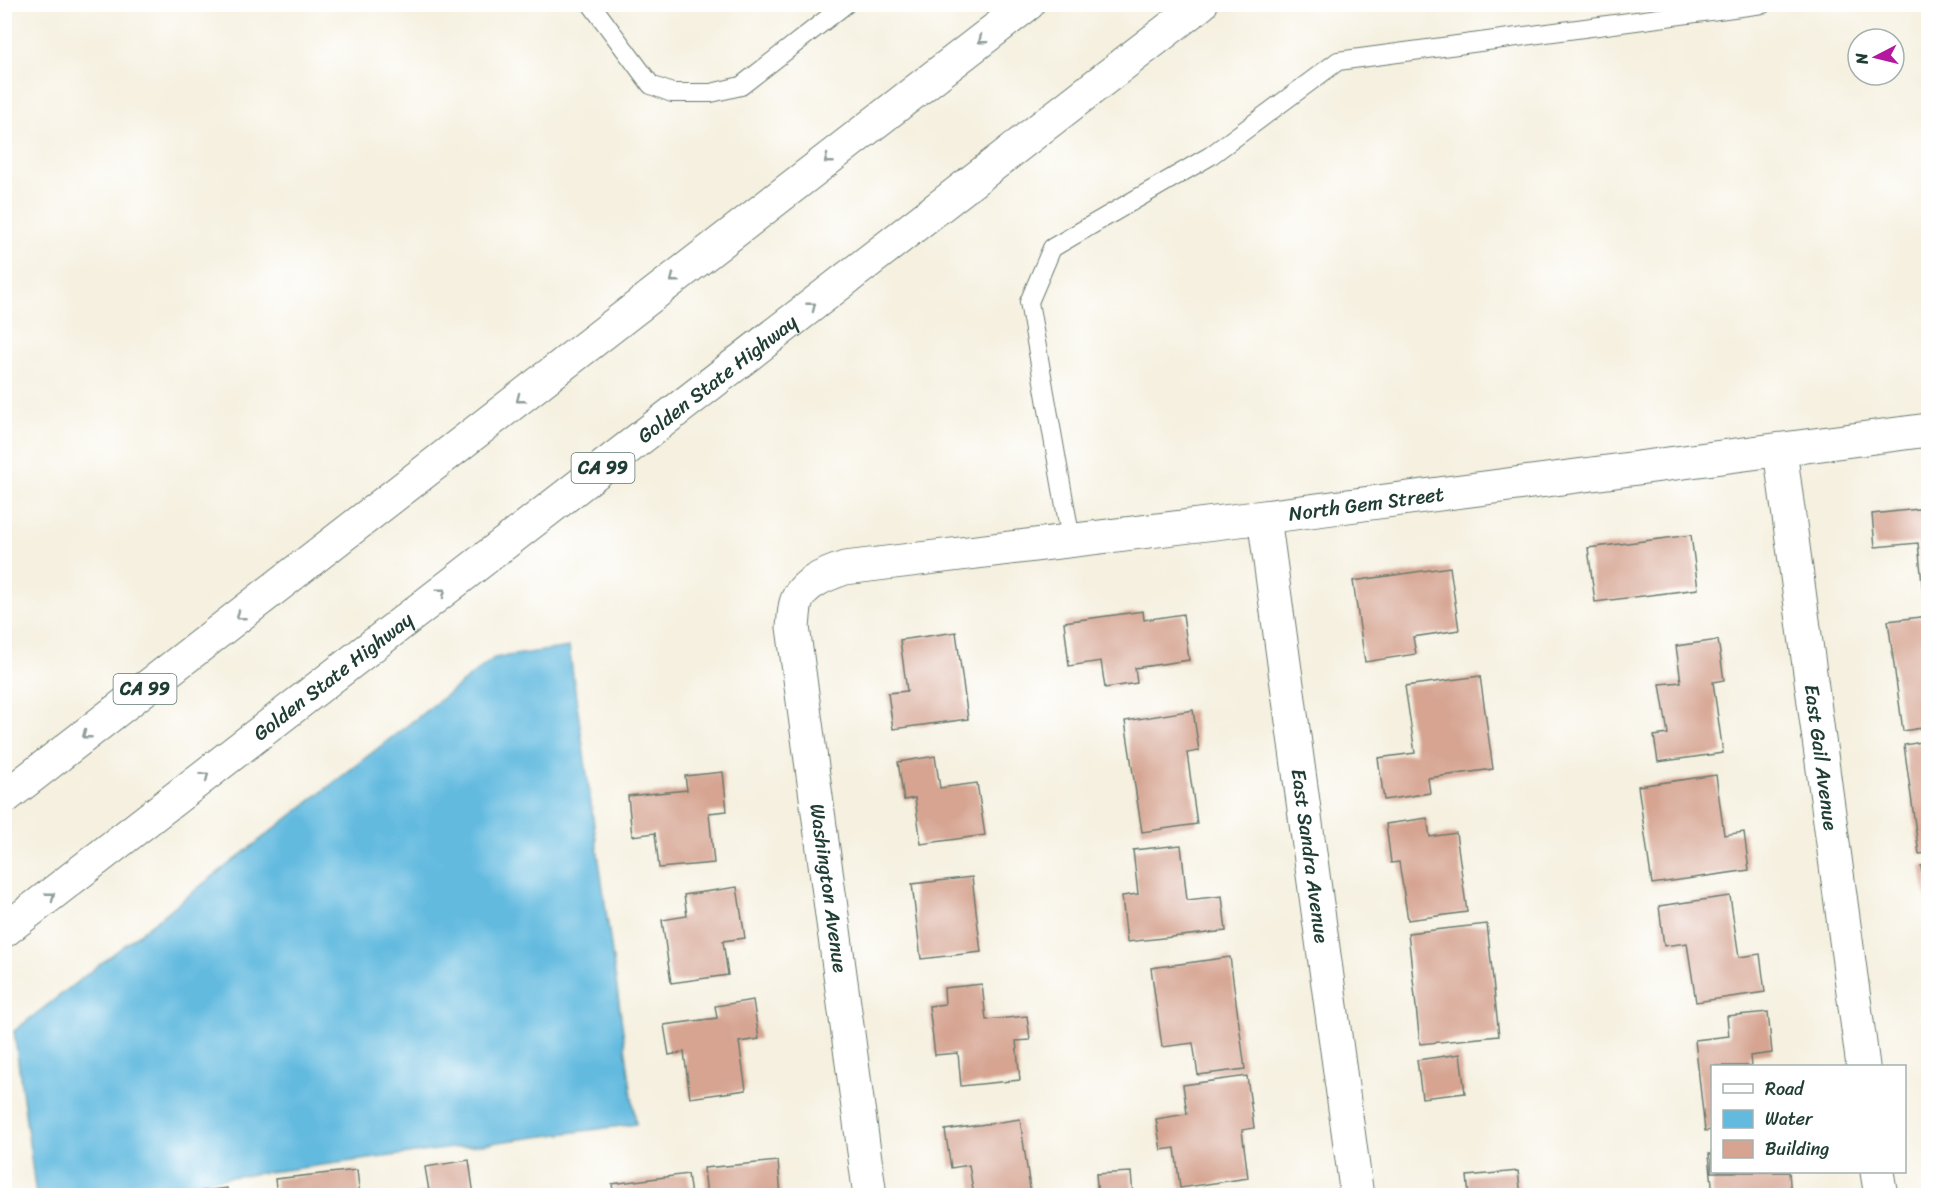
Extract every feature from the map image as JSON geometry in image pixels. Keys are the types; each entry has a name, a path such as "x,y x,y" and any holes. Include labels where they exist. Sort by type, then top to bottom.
{"main road":[{"name":"CA 99","path":"4,798 1028,4"},
{"name":"Golden State Highway","path":"4,931 1201,4"},
{"name":"North Gem Street","path":"809,585 845,568 1264,517 1929,430"},
{"name":"East Gail Avenue","path":"1780,450 1863,1065"},
{"name":"East Sandra Avenue","path":"1264,517 1357,1196"},
{"name":"Washington Avenue","path":"809,585 796,602 793,627 870,1196"},
{"path":"1877,1173 1881,1196"}],"lane":[{"path":"591,4 651,85 672,93 711,93 741,86 846,4"},
{"path":"1071,540 1029,302 1052,248 1210,156 1338,61 1763,4"}],"water":[{"path":"569,647 636,1124 94,1195 36,1195 14,1031 494,658"}],"building":[{"path":"1928,508 1928,602 1924,603 1918,543 1875,547 1872,514"},
{"path":"1691,535 1698,589 1595,602 1588,548"},
{"path":"1450,567 1459,630 1413,637 1416,654 1365,662 1353,581"},
{"path":"1143,611 1144,620 1183,614 1189,660 1135,668 1137,683 1105,688 1101,661 1069,666 1064,622"},
{"path":"1928,616 1928,727 1903,731 1888,621"},
{"path":"956,632 968,719 893,729 888,693 907,691 900,640"},
{"path":"1718,640 1724,680 1713,682 1723,753 1658,762 1654,736 1668,734 1660,684 1681,682 1676,646"},
{"path":"1480,676 1493,769 1428,778 1430,793 1384,800 1378,758 1415,753 1405,686"},
{"path":"1193,710 1199,751 1187,753 1197,824 1142,832 1125,721"},
{"path":"1928,741 1928,853 1919,854 1904,745"},
{"path":"935,756 940,788 977,783 985,835 921,844 915,798 904,800 898,762"},
{"path":"723,772 727,811 709,813 714,863 659,868 655,833 632,836 628,796 687,790 685,776"},
{"path":"1716,775 1724,835 1744,832 1749,870 1652,884 1638,786"},
{"path":"1427,818 1430,837 1456,833 1467,912 1408,920 1399,862 1391,863 1386,824"},
{"path":"1181,845 1187,900 1222,896 1226,931 1127,942 1122,896 1138,894 1133,850"},
{"path":"1928,865 1928,907 1927,907 1921,866"},
{"path":"972,877 981,952 921,959 912,884"},
{"path":"737,887 745,938 723,941 728,975 671,983 662,920 687,916 684,895"},
{"path":"1730,896 1739,957 1760,954 1765,992 1696,1002 1687,943 1664,946 1659,906"},
{"path":"1487,924 1499,1036 1420,1044 1408,933"},
{"path":"1230,957 1245,1069 1198,1075 1193,1043 1162,1047 1151,968"},
{"path":"982,984 986,1020 1027,1016 1030,1040 1016,1041 1020,1080 961,1086 958,1053 935,1055 929,1006 945,1004 944,988"},
{"path":"753,1000 759,1039 739,1042 746,1090 690,1098 684,1052 669,1055 664,1025 717,1018 715,1006"},
{"path":"1768,1012 1772,1053 1750,1056 1751,1065 1711,1065 1711,1130 1705,1131 1695,1040 1729,1036 1727,1016"},
{"path":"1460,1054 1465,1093 1422,1098 1417,1060"},
{"path":"1247,1076 1254,1128 1242,1130 1248,1178 1180,1188 1175,1148 1161,1150 1156,1119 1187,1114 1183,1085"},
{"path":"1020,1119 1031,1196 974,1196 969,1165 951,1168 945,1130"},
{"path":"1709,1154 1711,1154 1711,1173 1789,1173 1791,1196 1713,1196"},
{"path":"469,1160 474,1196 410,1196 429,1191 425,1167"},
{"path":"778,1161 781,1196 707,1196 704,1168"},
{"path":"357,1170 360,1196 277,1196 275,1179"},
{"path":"1518,1171 1521,1196 1469,1196 1467,1176"},
{"path":"1131,1172 1133,1196 1098,1196 1096,1174"},
{"path":"688,1174 691,1196 614,1196 612,1184"},
{"path":"227,1188 228,1196 198,1196 197,1192"}]}
